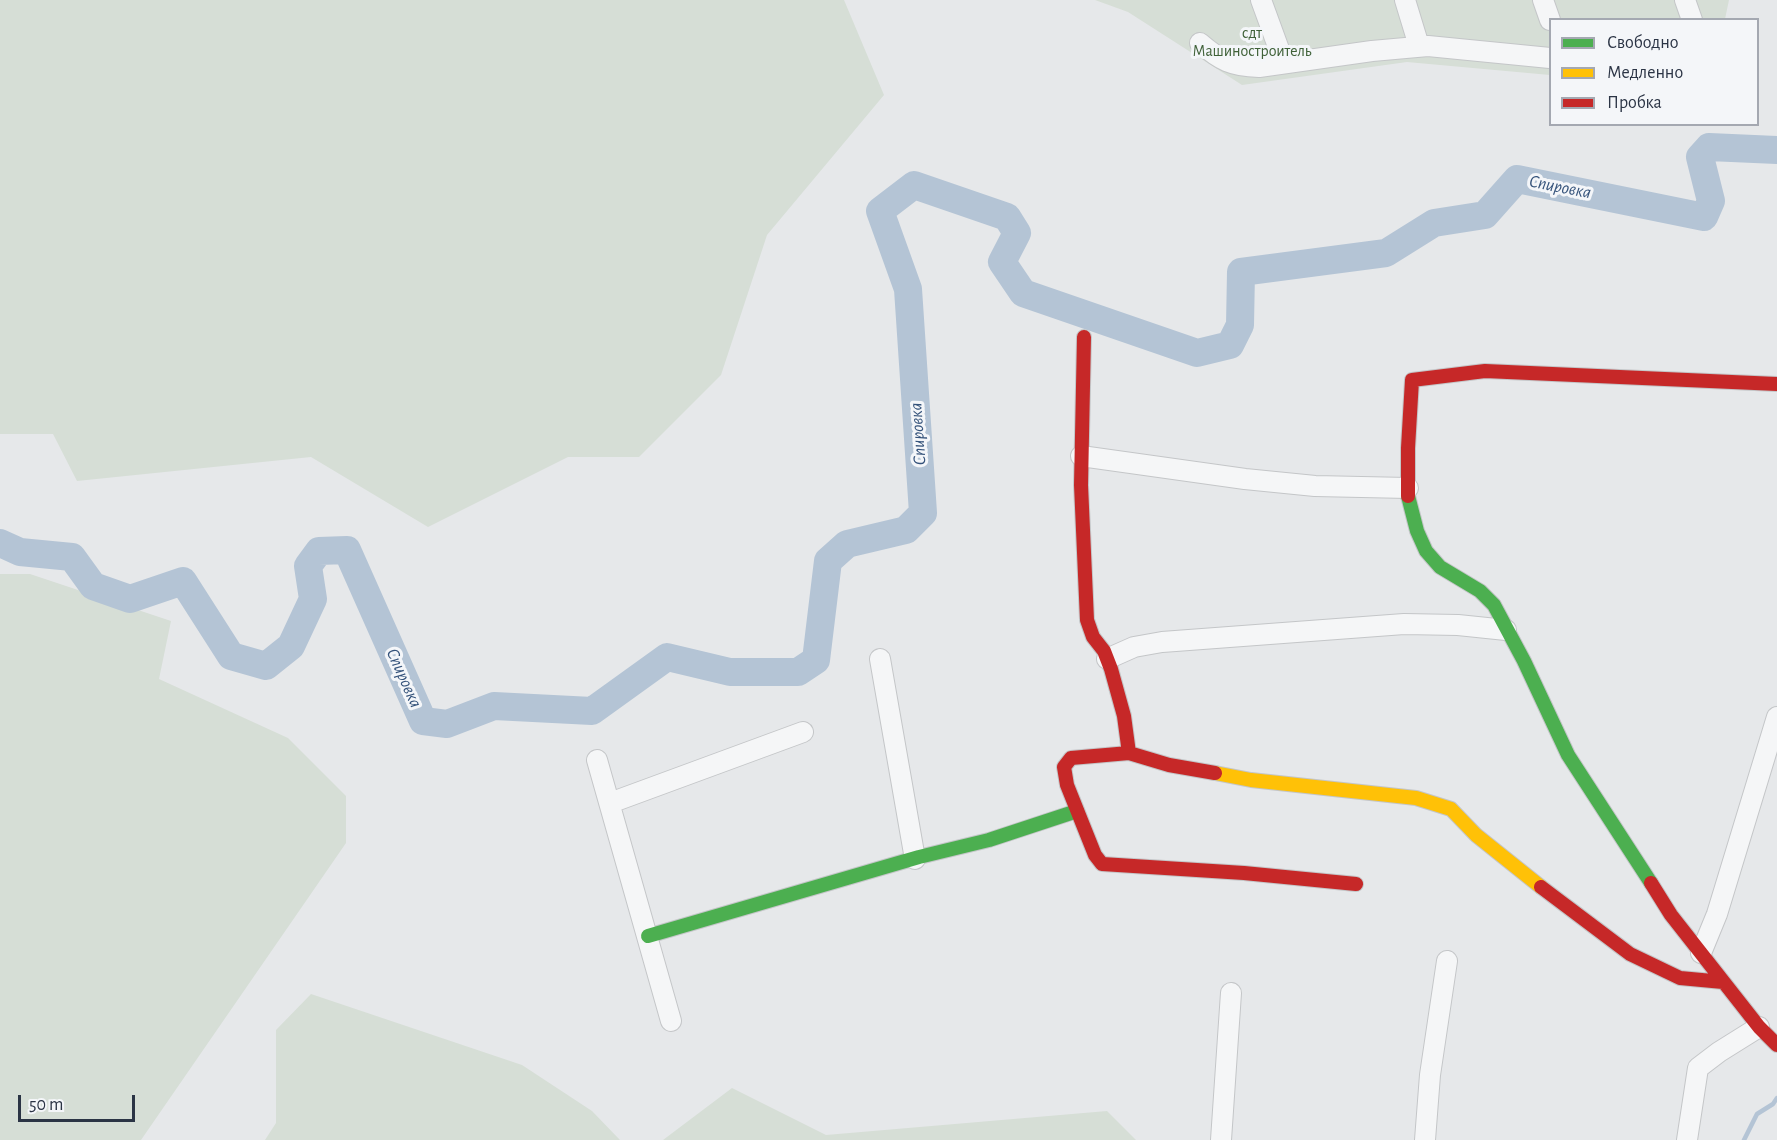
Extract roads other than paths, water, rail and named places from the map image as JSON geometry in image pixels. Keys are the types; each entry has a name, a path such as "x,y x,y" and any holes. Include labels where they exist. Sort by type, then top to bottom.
{"street":[{"path":"1261,0 1284,63"},
{"path":"1405,0 1419,46"},
{"path":"1544,0 1550,18"},
{"path":"1685,0 1691,18"},
{"path":"1200,43 1215,56 1234,65 1259,67 1419,46 1463,48 1549,58"},
{"path":"1084,337 1081,456 1087,620 1093,637 1107,659 1124,716 1129,753"},
{"path":"1777,384 1485,371 1435,376 1412,380 1408,448 1408,488 1417,531 1426,551 1440,567 1480,591 1494,605 1524,661 1568,755 1671,915 1759,1028 1777,1045"},
{"path":"1081,456 1314,486 1408,488"},
{"path":"1107,659 1134,647 1162,642 1356,626 1426,624 1506,630"},
{"path":"880,659 915,859"},
{"path":"1701,953 1717,914 1777,717"},
{"path":"610,803 802,732"},
{"path":"1356,884 1244,873 1102,864 1095,855 1077,811 1067,785 1064,767 1071,758 1129,753 1169,765 1251,780 1416,798 1451,809 1476,836 1630,954 1680,978 1723,982"},
{"path":"597,760 671,1021"},
{"path":"648,936 989,840 1077,811"},
{"path":"1425,1140 1430,1075 1447,961"},
{"path":"1221,1140 1231,993"},
{"path":"1687,1140 1698,1068 1719,1052 1759,1028"}],"waterway":[{"name":"Спировка","path":"0,543 20,552 72,557 93,586 130,599 183,581 231,656 266,666 291,646 313,599 308,566 319,551 347,550 423,721 447,724 494,706 592,711 667,657 730,672 798,672 816,660 828,561 847,544 906,530 923,513 908,289 880,211 914,185 1007,217 1017,233 1002,262 1023,293 1197,353 1230,345 1240,325 1241,272 1386,253 1434,223 1485,215 1517,179 1704,217 1711,201 1700,157 1709,147 1777,150"},
{"path":"1744,1140 1757,1114 1773,1104 1777,1098"}],"park label":[{"name":"сдт Машиностроитель","path":"1252,42"}]}
